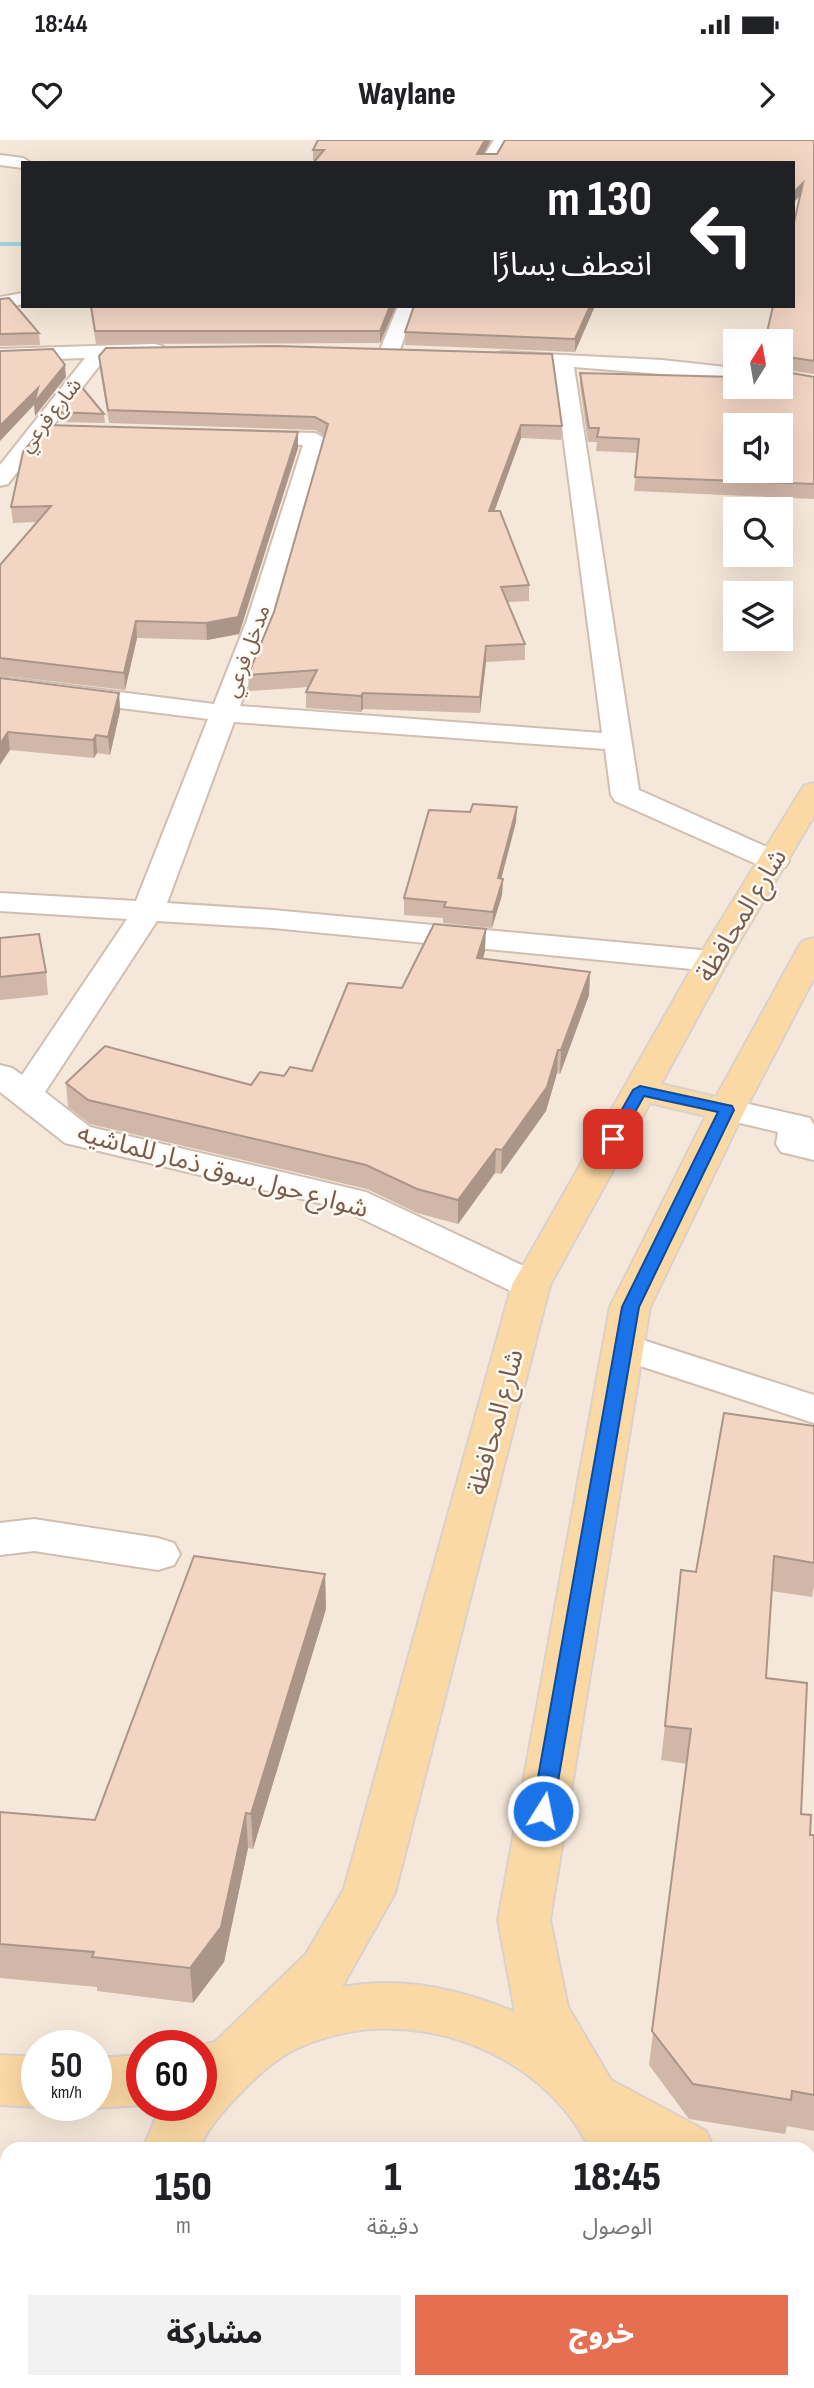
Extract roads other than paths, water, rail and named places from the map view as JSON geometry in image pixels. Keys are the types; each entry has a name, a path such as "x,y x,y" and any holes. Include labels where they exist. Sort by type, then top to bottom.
{"main road":[{"name":"شارع المحافظة","path":"217,2071 325,1970 369,1893 531,1285 712,961 814,792"},
{"path":"615,2142 542,2011 524,1920 631,1307 727,1110 814,948"},
{"path":"640,1090 727,1110"},
{"path":"217,2073 286,2028 351,2008 418,2005 483,2020 542,2052 590,2098 673,2142"},
{"path":"0,2080 21,2081"},
{"path":"174,2142 182,2121"}],"street":[{"path":"487,161 502,140"},
{"path":"0,160 21,163"},
{"path":"0,303 21,298"},
{"path":"389,352 406,308"},
{"path":"0,355 169,350"},
{"name":"شارع فرعي","path":"0,479 101,351"},
{"path":"366,351 416,353"},
{"path":"483,357 723,373"},
{"path":"563,361 625,795 774,861"},
{"path":"38,430 66,430"},
{"name":"مدخل فرعي","path":"13,1085 148,911 260,620 315,439 218,435"},
{"path":"0,685 224,713 617,742"},
{"path":"0,902 287,920 712,961"},
{"name":"شوارع حول سوق ذمار للماشيه","path":"13,1085 78,1135 353,1200 531,1285"},
{"path":"727,1110 797,1126 794,1144 814,1149"},
{"path":"624,1347 814,1409"},
{"path":"0,1539 34,1535 158,1554"}],"waterway":[{"path":"0,244 21,244"}]}
